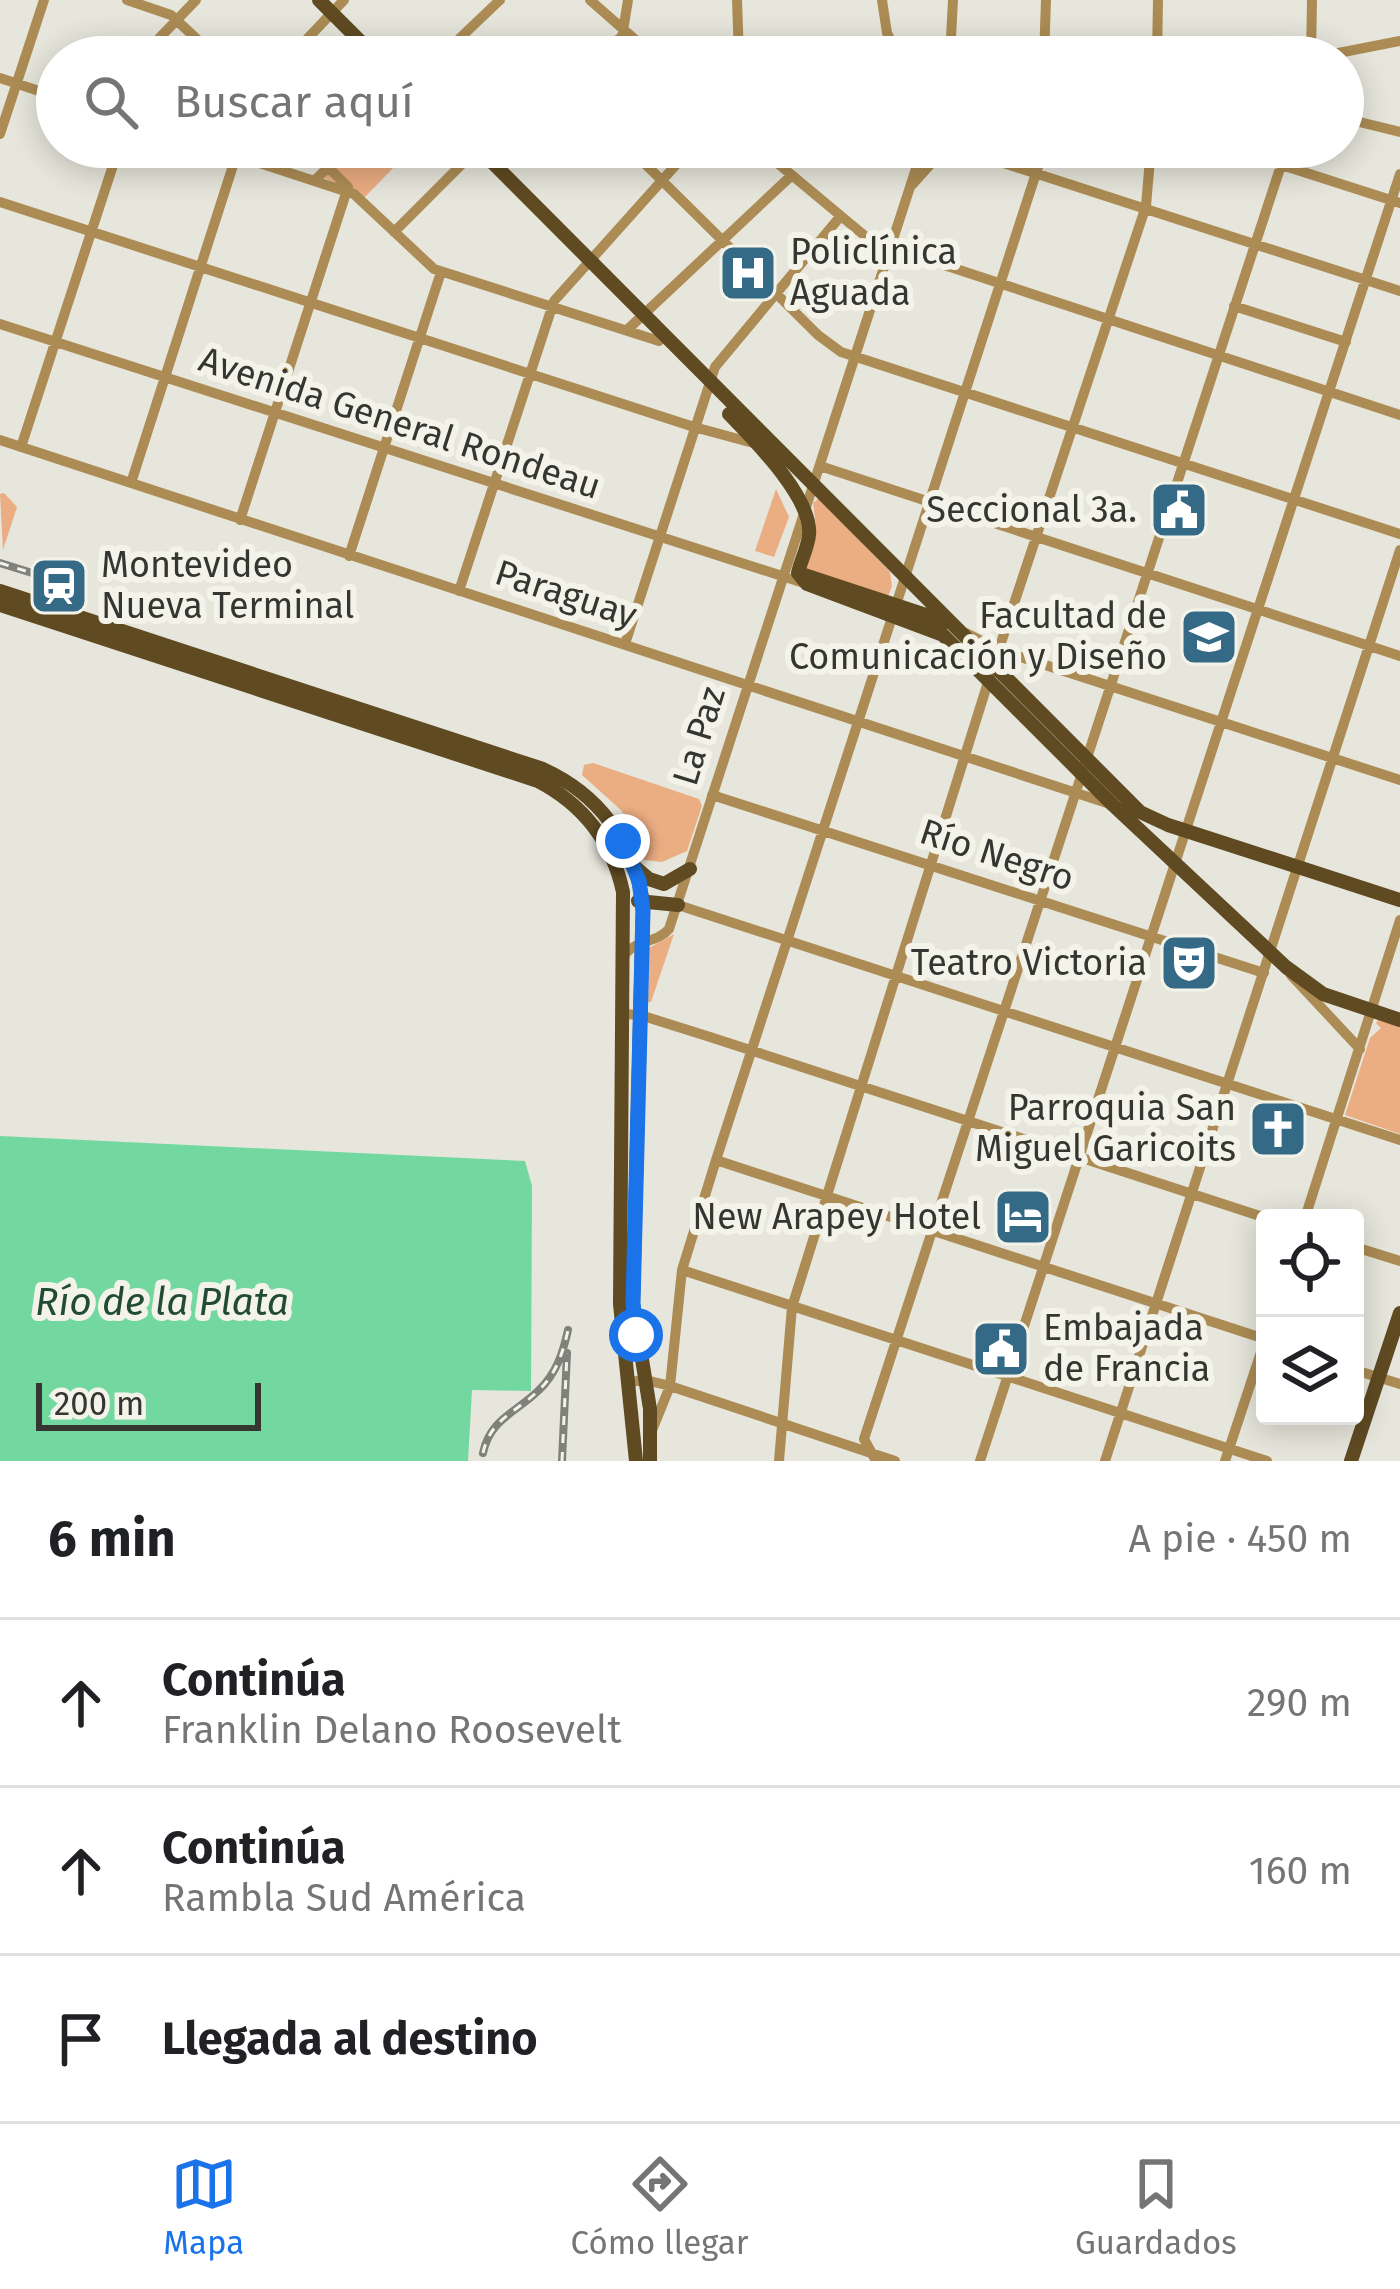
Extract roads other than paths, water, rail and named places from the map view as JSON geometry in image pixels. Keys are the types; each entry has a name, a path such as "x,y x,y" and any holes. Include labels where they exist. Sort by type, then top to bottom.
{"main road":[{"path":"319,0 336,5 366,36"},
{"path":"336,5 360,36"},
{"path":"493,168 636,321 708,386 781,472 803,512"},
{"path":"636,321 814,483 995,664 1113,805 1286,967 1323,994 1400,1020"},
{"name":"La Paz","path":"802,579 809,533 803,512"},
{"name":"Avenida General Rondeau","path":"802,579 956,627"},
{"path":"0,591 557,791 598,831 616,863 623,892 621,1341 638,1381 651,1434 650,1461"},
{"path":"0,605 561,777 611,821 634,867 643,902 633,1303 636,1461"},
{"path":"894,608 995,664"},
{"path":"1084,766 1139,812 1400,900"},
{"path":"634,867 664,884 690,869"},
{"path":"623,892 643,902 678,905"},
{"path":"1351,1461 1400,1313"}],"street":[{"path":"0,134 44,0"},
{"path":"127,0 177,19 194,36"},
{"path":"161,36 196,0"},
{"path":"462,36 500,0"},
{"path":"590,0 632,36"},
{"path":"621,36 628,0"},
{"path":"737,0 739,36"},
{"path":"872,0 884,16"},
{"path":"882,0 891,36"},
{"path":"951,36 953,0"},
{"path":"1045,36 1046,0"},
{"path":"1157,0 1157,36"},
{"path":"1312,0 1313,36"},
{"path":"309,36 336,5"},
{"path":"1364,48 1400,41"},
{"path":"0,79 36,90"},
{"path":"1364,123 1400,132"},
{"path":"21,447 112,168"},
{"path":"131,483 233,168"},
{"path":"281,168 351,193"},
{"path":"314,181 327,168"},
{"path":"329,168 427,264 441,272 552,307 636,321 790,176"},
{"path":"394,232 456,168"},
{"path":"650,168 826,343 1400,534"},
{"path":"460,591 552,307 674,168"},
{"path":"781,168 860,235 890,247 1400,415"},
{"name":"La Paz","path":"625,954 664,935 678,905 916,168"},
{"path":"909,188 929,168"},
{"path":"1019,168 1400,291"},
{"path":"651,1434 670,1386 682,1270 1036,168"},
{"path":"779,1461 792,1307 965,756 1146,206 1149,168"},
{"path":"872,1456 864,1439 1280,168"},
{"path":"1291,168 1396,201"},
{"path":"980,1461 1366,280 1396,201 1400,174"},
{"path":"240,520 310,302 351,193"},
{"path":"0,202 758,444"},
{"path":"625,644 717,363 839,218"},
{"path":"350,556 441,272"},
{"path":"1234,307 1346,342"},
{"name":"Avenida General Rondeau","path":"0,324 659,539 802,579"},
{"name":"Paraguay","path":"0,440 1113,805"},
{"path":"820,466 1400,656"},
{"path":"1105,1461 1400,550"},
{"path":"995,664 1110,686 1400,780"},
{"name":"Río Negro","path":"712,795 1264,973"},
{"path":"678,905 1400,1141"},
{"path":"1308,1209 1400,920"},
{"path":"1286,967 1360,1049"},
{"path":"624,1014 691,1030 1256,1215"},
{"path":"716,1160 1256,1336"},
{"path":"1364,1250 1400,1261"},
{"path":"682,1270 1120,1413 1227,1455 1267,1461"},
{"path":"1227,1455 1256,1366"},
{"path":"1364,1373 1400,1384"},
{"path":"638,1381 670,1386 895,1461"}],"water":[{"name":"Río de la Plata","path":"0,1136 525,1161 532,1186 531,1391 472,1390 468,1461 0,1461"}],"railway":[{"path":"0,563 42,576"},
{"path":"483,1453 498,1424 550,1377 568,1330"},
{"path":"562,1461 567,1353"}],"place":[{"name":"Policlínica Aguada","path":"748,273"},
{"name":"Seccional 3a.","path":"1179,510"},
{"name":"Montevideo Nueva Terminal","path":"59,586"},
{"name":"Facultad de Comunicación y Diseño","path":"1209,637"},
{"name":"Teatro Victoria","path":"1189,963"},
{"name":"Parroquia San Miguel Garicoits","path":"1278,1129"},
{"name":"New Arapey Hotel","path":"1023,1217"},
{"name":"Embajada de Francia","path":"1001,1349"}]}
